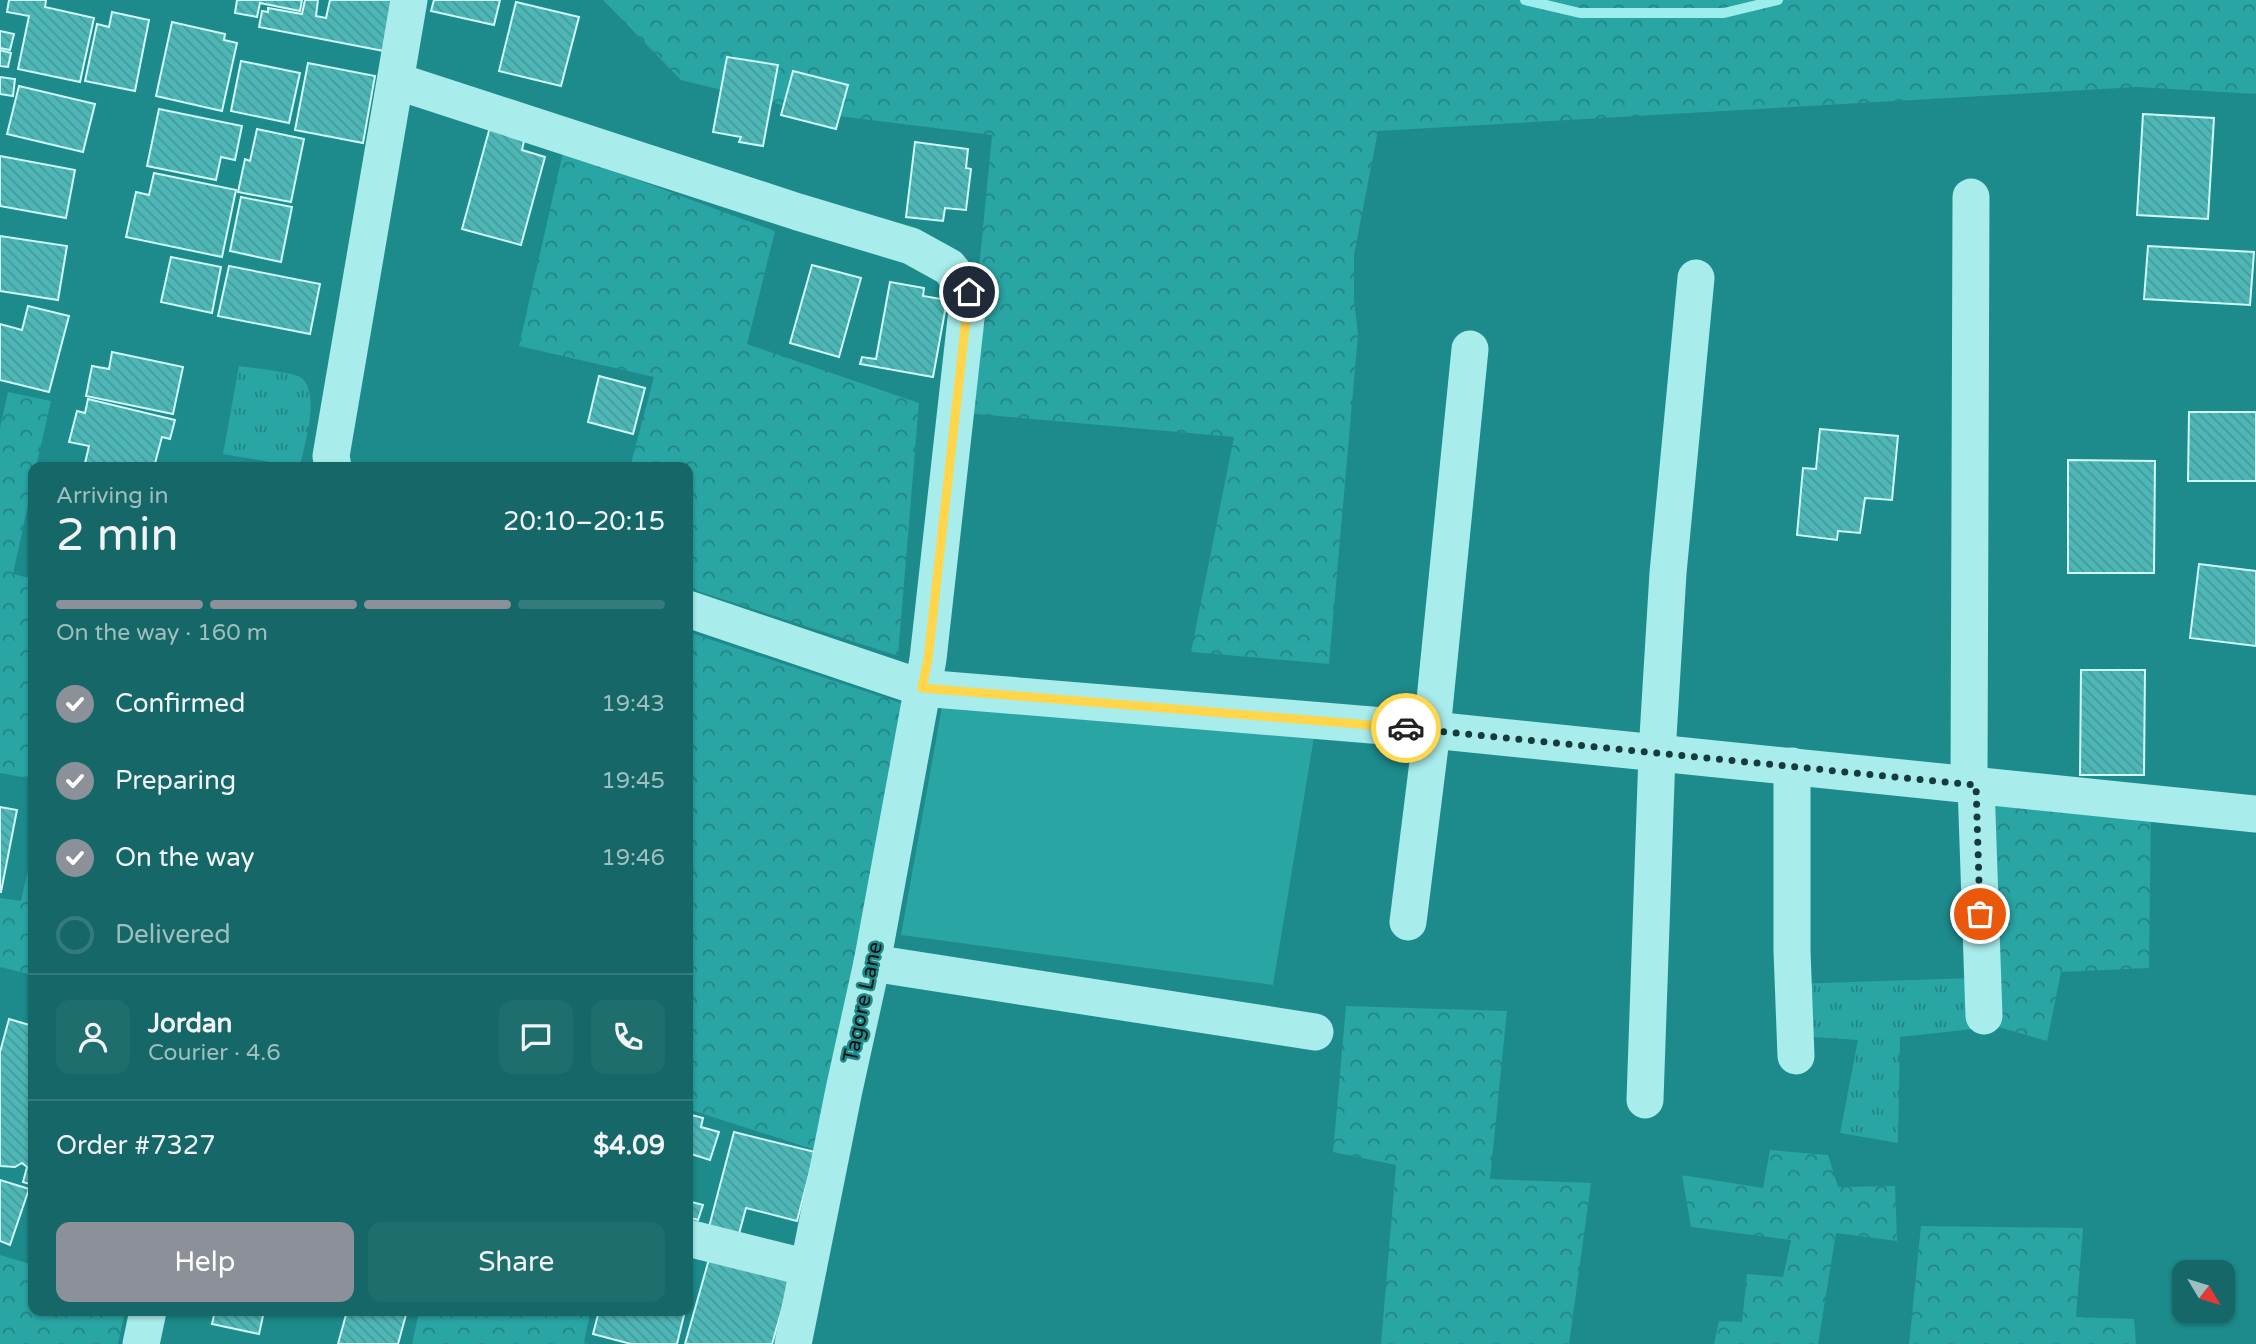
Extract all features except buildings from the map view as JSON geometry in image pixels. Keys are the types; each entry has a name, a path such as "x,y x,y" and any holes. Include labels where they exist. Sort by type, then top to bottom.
{"street":[{"path":"332,462 409,0"},
{"name":"Tagore Lane","path":"396,80 798,212 911,246 949,267 969,292 925,673 872,963 793,1344"},
{"path":"1970,197 1973,785 1984,1016"},
{"path":"1645,1100 1657,753 1668,573 1696,278"},
{"path":"1408,922 1432,730 1469,349"},
{"path":"693,611 925,673 1432,730 2256,814"},
{"path":"1792,766 1792,951 1796,1056"},
{"path":"872,963 1315,1032"},
{"path":"693,1239 808,1268"},
{"path":"141,1344 147,1316"}],"green space":[{"path":"603,0 2256,0 2256,94 2137,87 1378,131 1354,255 1354,299 1358,335 1329,664 1191,652 1234,437 965,413 992,135 814,113 681,80"},
{"path":"563,152 775,231 747,344 919,403 898,656 693,590 693,462 631,462 654,377 519,346"},
{"path":"239,366 300,377 310,394 311,406 301,462 270,462 223,454"},
{"path":"8,392 51,401 37,462 28,462 28,505 13,574 28,578 28,778 0,773 0,428"},
{"path":"693,634 918,709 831,1155 693,1111"},
{"path":"943,701 1314,737 1273,985 901,935"},
{"path":"1984,798 2151,802 2149,968 2061,972 2047,1041 1995,1026"},
{"path":"28,870 28,974 0,967 0,898 21,901"},
{"path":"1972,978 1981,1028 1900,1037 1898,1143 1840,1133 1858,1040 1783,1035 1792,984"},
{"path":"1346,1006 1507,1011 1490,1179 1591,1183 1569,1344 1381,1344 1396,1165 1333,1152"},
{"path":"1770,1150 1828,1155 1838,1187 1895,1186 1897,1241 1836,1233 1818,1344 1714,1344 1719,1321 1742,1322 1747,1274 1783,1277 1791,1240 1691,1227 1682,1175 1763,1188"},
{"path":"1921,1226 2083,1228 2076,1317 2134,1319 2136,1344 1909,1344"},
{"path":"0,1255 28,1263 28,1316 124,1316 118,1344 0,1344"},
{"path":"418,1316 589,1316 584,1342 589,1344 412,1344"}],"waterway":[{"path":"1525,0 1580,13 1724,13 1778,0"}],"way so far":[{"path":"1406,728 1976,785 1980,914"}],"route":[{"path":"969,292 928,659 922,688 1406,728"}]}
